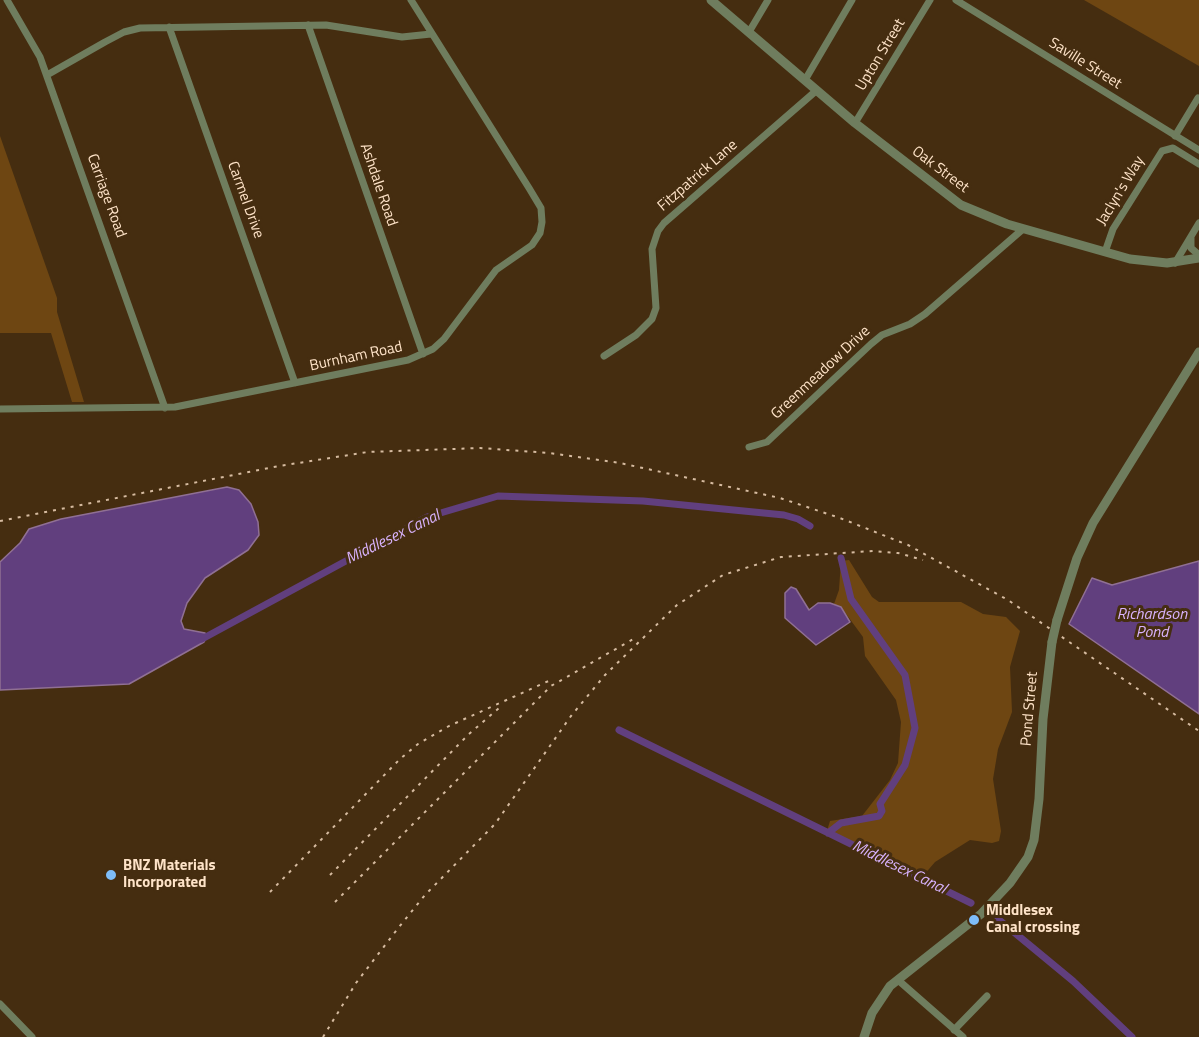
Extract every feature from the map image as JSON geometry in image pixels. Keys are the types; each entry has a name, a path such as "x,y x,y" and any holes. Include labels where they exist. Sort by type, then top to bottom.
{"street":[{"name":"Carriage Road","path":"7,0 40,57 47,75 165,408"},
{"name":"Burnham Road","path":"0,409 165,408 408,360 423,354 444,339 496,270 532,245 540,233 542,222 540,208 529,188 430,34 411,0"},
{"name":"Oak Street","path":"711,0 855,123 961,205 1023,229 1145,262 1175,263 1199,256"},
{"path":"749,32 768,0"},
{"path":"805,80 852,0"},
{"name":"Upton Street","path":"855,123 930,0"},
{"name":"Saville Street","path":"956,0 1199,150"},
{"path":"47,75 124,32 140,28 308,25 346,27 402,37 430,34"},
{"name":"Ashdale Road","path":"308,25 423,354"},
{"name":"Carmel Drive","path":"169,27 295,383"},
{"name":"Fitzpatrick Lane","path":"604,356 636,335 652,319 656,309 652,249 658,231 664,223 816,90"},
{"path":"1175,136 1198,98"},
{"name":"Jaclyn's Way","path":"1105,252 1111,232 1162,151 1173,148 1199,164"},
{"path":"1175,263 1199,223"},
{"name":"Greenmeadow Drive","path":"750,447 766,442 871,344 882,335 910,324 925,314 1023,229"},
{"path":"1191,236 1191,248 1199,256"},
{"name":"Pond Street","path":"864,1037 878,1001 898,980 981,914 1011,883 1028,857 1034,840 1039,799 1043,718 1052,642 1070,578 1093,524 1199,352"},
{"path":"898,980 963,1037"},
{"path":"954,1030 987,996"},
{"path":"0,1004 32,1037"}],"shaded area":[{"path":"1084,0 1199,0 1199,66"},
{"path":"0,136 57,298 57,312 84,402 72,402 51,333 0,333"},
{"path":"849,560 872,597 879,602 961,602 983,614 1006,617 1020,631 1010,667 1012,712 998,749 993,779 1001,831 999,841 992,843 970,840 935,862 923,876 912,877 902,873 826,834 830,821 862,816 890,780 898,763 901,722 896,700 865,656 863,637 841,607 834,604 839,590 841,561"}],"water":[{"path":"227,487 239,490 251,504 258,522 259,535 248,550 205,578 187,603 181,621 184,629 205,633 208,635 204,642 129,684 0,690 0,562 20,543 29,529 61,519"},
{"name":"Richardson Pond","path":"1199,561 1199,714 1069,624 1092,578 1112,585"},
{"path":"791,587 796,589 809,610 818,603 830,603 841,607 850,622 816,645 785,618 785,593"}],"waterway":[{"name":"Middlesex Canal","path":"202,639 427,517 498,496 643,501 784,515 810,526"},
{"name":"Middlesex Canal","path":"828,833 841,823 879,816 882,811 880,804 905,765 915,728 905,675 851,599 841,558"},
{"name":"Middlesex Canal","path":"619,730 971,903"},
{"name":"Middlesex Canal","path":"998,919 1073,981 1132,1037"}],"railway":[{"path":"0,521 279,466 368,452 480,448 549,453 620,463 780,498 840,518 908,545 1008,600 1199,731"},
{"path":"323,1037 356,983 399,927 425,895 495,824 571,716 605,675 677,605 723,575 781,557 873,551 898,553 923,560"},
{"path":"335,902 551,686 635,638"},
{"path":"270,892 400,759 418,744 449,726 553,679"},
{"path":"330,875 469,734 499,708"}],"place":[{"name":"BNZ Materials Incorporated","path":"111,875"},
{"name":"Middlesex Canal crossing","path":"974,920"}]}
